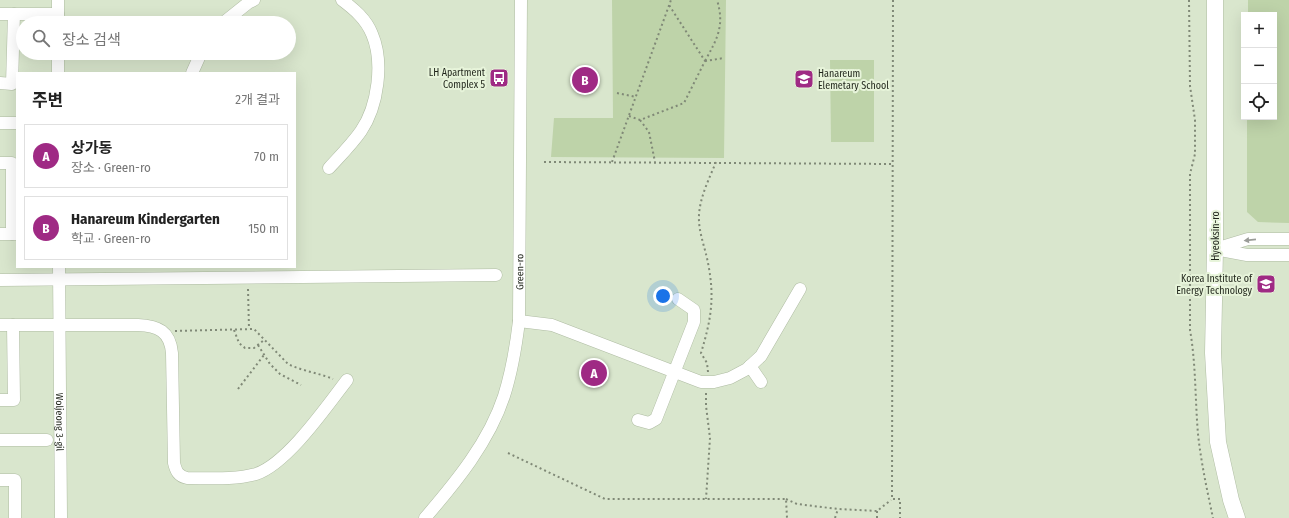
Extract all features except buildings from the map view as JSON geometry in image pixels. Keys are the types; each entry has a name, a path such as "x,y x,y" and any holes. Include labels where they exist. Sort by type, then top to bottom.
{"main road":[{"name":"Hyeoksin-ro","path":"1215,0 1215,249 1213,353 1218,442 1231,500 1237,518"}],"street":[{"path":"58,0 58,16"},
{"path":"232,16 254,0"},
{"path":"329,168 361,131 372,107 378,81 377,57 372,34 361,16 342,0"},
{"name":"Green-ro","path":"424,518 447,493 483,440 504,397 514,357 518,321 521,0"},
{"path":"0,14 36,16"},
{"path":"0,84 12,84 14,14"},
{"path":"58,60 58,72"},
{"path":"192,72 198,60"},
{"path":"0,123 16,123"},
{"path":"0,163 12,163 15,234 0,234"},
{"path":"1215,249 1248,239 1289,239"},
{"path":"1215,249 1247,255 1289,255"},
{"name":"Woljeong 3-gil","path":"59,268 61,518"},
{"path":"0,280 496,275"},
{"path":"518,321 552,324 674,372 702,382 714,382 730,378 750,366 761,356 800,289"},
{"path":"638,420 649,423 656,419 694,322 694,310 678,299"},
{"path":"0,325 145,325 155,327 164,333 170,339 172,353 174,463 175,469 182,477 187,478 240,478 269,468 282,458 297,442 345,382"},
{"path":"0,400 14,400 13,325"},
{"path":"750,366 761,382"},
{"path":"0,440 47,440"},
{"path":"0,480 15,480 15,518"}],"path":[{"path":"612,162 671,0"},
{"path":"640,120 684,104 718,36 720,16 717,0"},
{"path":"892,499 893,0"},
{"path":"1189,0 1190,86 1195,120 1195,154 1190,174 1190,330 1194,353 1198,434 1207,492 1213,518"},
{"path":"669,5 705,61"},
{"path":"705,61 724,58"},
{"path":"617,93 636,97"},
{"path":"629,116 640,120 648,132 655,162"},
{"path":"544,162 893,164"},
{"path":"706,499 710,446 705,398 708,382 707,363 701,353 710,319 712,298 711,282 699,216 706,187 716,162"},
{"path":"248,278 249,329"},
{"path":"164,333 177,331 254,329 288,364 345,382"},
{"path":"234,330 239,343 245,348 254,348 264,340"},
{"path":"258,346 264,356 280,374 301,385"},
{"path":"238,389 264,356"},
{"path":"508,453 605,499 786,499 797,504 838,509 877,511 892,499 900,499 900,518"},
{"path":"786,499 787,518"},
{"path":"835,518 838,509"},
{"path":"877,511 877,518"}],"green space":[{"path":"612,0 726,0 724,158 551,157 554,118 613,118"},
{"path":"1248,0 1289,0 1289,223 1258,222 1247,212 1247,120 1277,120 1277,12 1248,12"},
{"path":"830,60 874,60 874,142 831,142"}],"place":[{"name":"LH Apartment Complex 5","path":"499,78"},
{"name":"Hanareum Elemetary School","path":"804,79"},
{"name":"Hanareum Kindergarten","path":"585,80"},
{"name":"Korea Institute of Energy Technology","path":"1266,284"},
{"name":"상가동","path":"594,373"}]}
